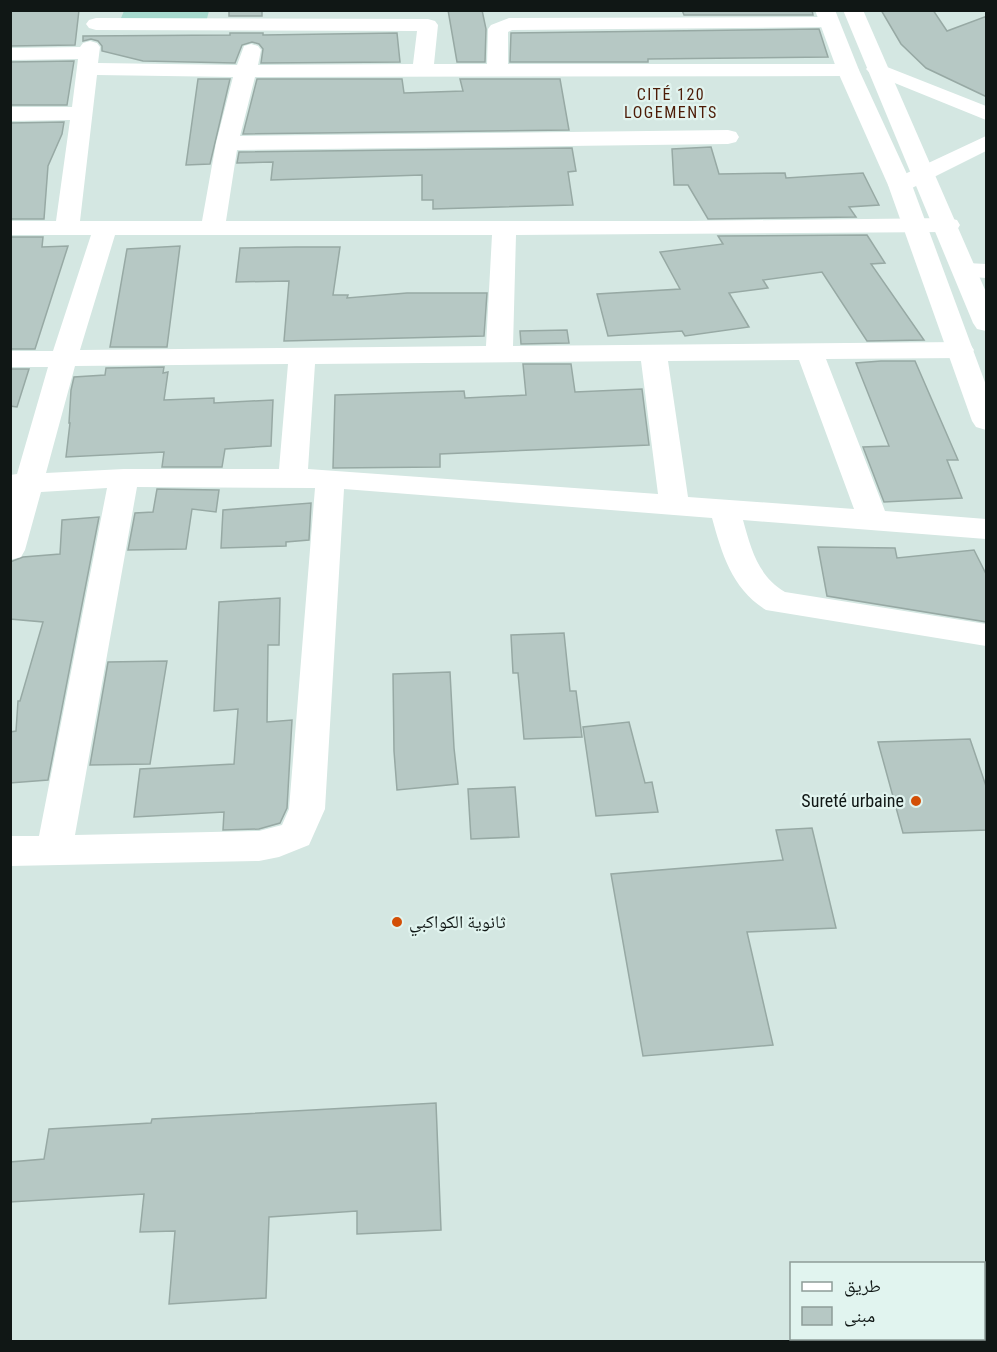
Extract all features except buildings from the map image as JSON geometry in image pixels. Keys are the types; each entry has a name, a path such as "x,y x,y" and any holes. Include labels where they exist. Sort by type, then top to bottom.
{"street":[{"path":"853,10 876,69 948,225 979,268 987,323"},
{"path":"67,228 87,61 97,17 429,18 423,71"},
{"path":"10,54 244,71 497,71 667,39 827,17 848,70 900,185 987,421"},
{"path":"213,227 227,143 244,71 260,18"},
{"path":"497,71 498,29 509,24 667,39 848,70"},
{"path":"876,69 987,114"},
{"path":"10,114 81,113"},
{"path":"227,143 728,137"},
{"path":"900,185 987,143"},
{"path":"10,228 948,225"},
{"path":"10,550 20,483 64,359 105,228"},
{"path":"499,356 504,228"},
{"path":"10,359 654,355 961,350"},
{"path":"810,353 873,519"},
{"path":"654,355 674,504"},
{"path":"293,478 302,358"},
{"path":"20,483 124,478 330,479 987,529"},
{"path":"54,850 124,478"},
{"path":"10,851 259,846 279,842 296,835 307,809 330,479"},
{"path":"724,508 747,577 766,597 777,602 987,635"}],"green space":[{"path":"124,11 209,11 206,22 119,23"}],"place":[{"name":"Sureté urbaine","path":"916,801"},
{"name":"ثانوية الكواكبي","path":"397,922"}],"district":[{"name":"CITÉ 120 LOGEMENTS","path":"671,103"}]}
